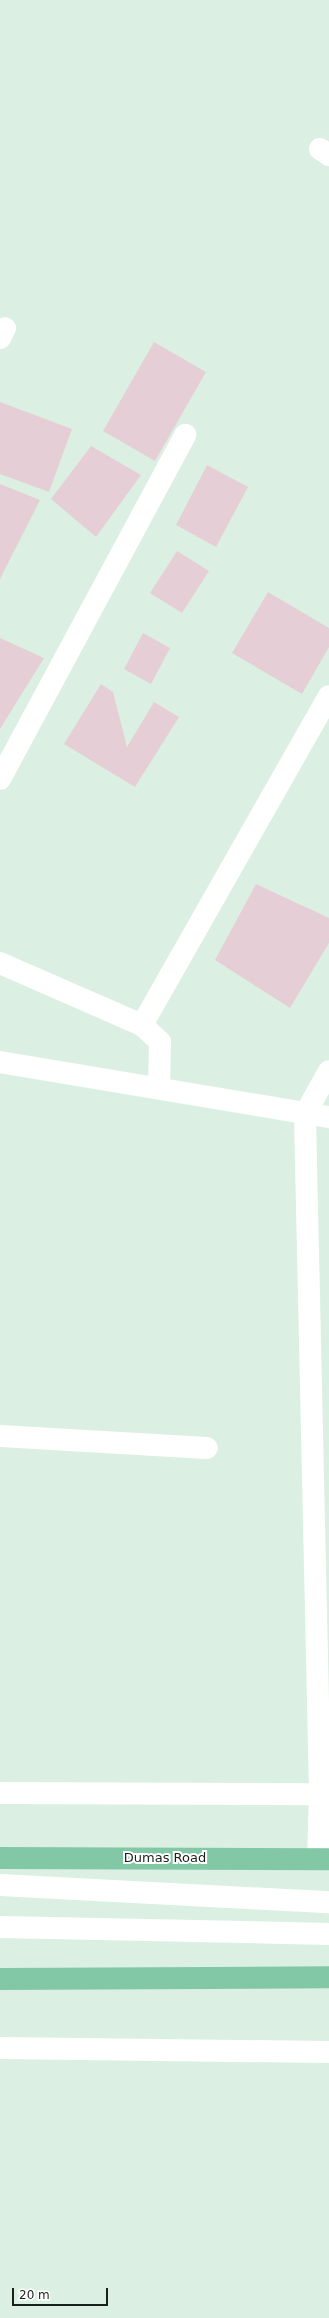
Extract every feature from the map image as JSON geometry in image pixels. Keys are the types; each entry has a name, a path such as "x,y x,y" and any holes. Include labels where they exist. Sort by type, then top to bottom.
{"main road":[{"name":"Dumas Road","path":"0,1858 323,1859"},
{"path":"0,1979 329,1977"}],"street":[{"path":"0,779 185,435"},
{"path":"142,1025 329,696"},
{"path":"0,963 142,1025 160,1042 159,1088"},
{"path":"0,1062 329,1117"},
{"path":"323,1859 324,1794 305,1114 329,1070"},
{"path":"0,1436 207,1448"},
{"path":"0,1793 324,1794"},
{"path":"0,1885 329,1902"},
{"path":"0,1927 329,1934"},
{"path":"0,2048 329,2052"}],"building":[{"path":"154,342 206,372 155,461 103,431"},
{"path":"0,402 72,429 49,492 0,474"},
{"path":"91,446 141,475 96,537 51,499"},
{"path":"207,465 248,487 216,547 176,525"},
{"path":"0,484 40,500 0,579"},
{"path":"177,551 209,571 182,613 150,593"},
{"path":"268,592 329,628 329,647 302,694 232,653"},
{"path":"143,633 170,648 151,684 124,669"},
{"path":"0,638 44,658 0,729"},
{"path":"101,684 113,692 127,747 154,702 179,717 135,787 64,744"},
{"path":"256,884 329,918 329,943 290,1008 215,960"}]}
